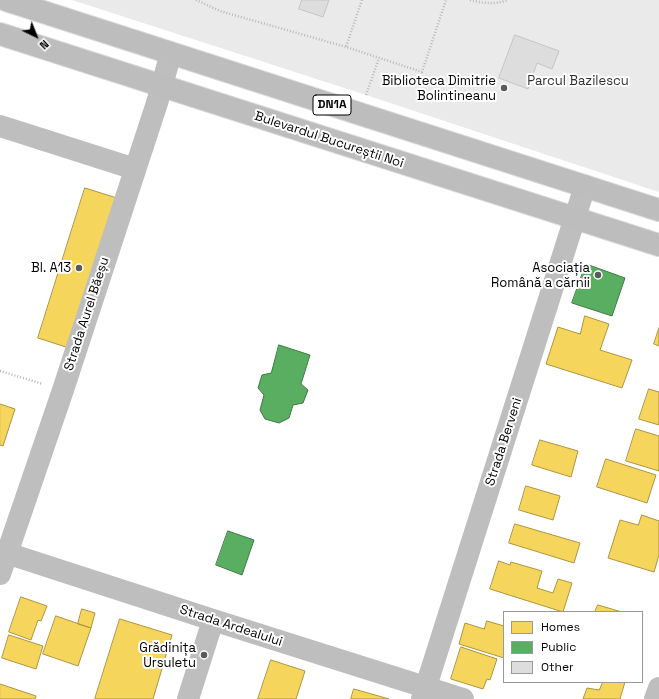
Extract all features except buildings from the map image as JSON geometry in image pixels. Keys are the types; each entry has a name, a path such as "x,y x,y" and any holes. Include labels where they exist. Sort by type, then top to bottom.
{"main road":[{"name":"DN1A","path":"6,0 659,210"},
{"name":"Bulevardul Bucureștii Noi","path":"0,34 659,245"}],"street":[{"name":"Strada Aurel Băeșu","path":"0,574 3,552 63,390 162,87 171,53"},
{"path":"0,126 135,169"},
{"name":"Strada Berveni","path":"424,693 585,186"},
{"name":"Strada Ardealului","path":"3,552 213,620 424,693 463,699"},
{"path":"188,699 213,620"},
{"path":"655,699 659,688"}],"path":[{"path":"196,0 220,11 346,47 422,72 446,0"},
{"path":"346,47 362,0"},
{"path":"470,0 483,4 507,0"},
{"path":"364,99 379,58"},
{"path":"0,371 63,390"}],"green space":[{"name":"Parcul Bazilescu","path":"72,0 659,0 659,192 366,95"}],"place":[{"name":"Biblioteca Dimitrie Bolintineanu","path":"504,88"},
{"name":"Bl. A13","path":"79,268"},
{"name":"Asociația Română a cărnii","path":"598,275"},
{"name":"Grădinița Ursuletu","path":"204,655"}]}
